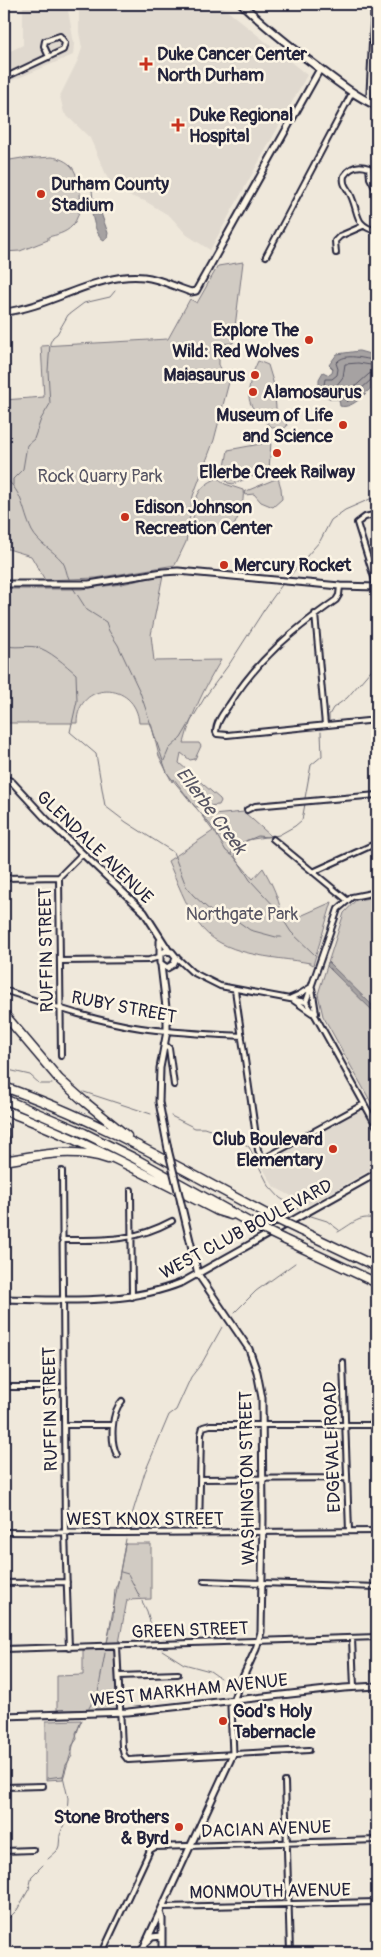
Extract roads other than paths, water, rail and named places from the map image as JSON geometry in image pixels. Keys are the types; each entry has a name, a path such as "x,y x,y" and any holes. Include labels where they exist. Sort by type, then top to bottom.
{"highway":[{"path":"4,1014 72,1092 138,1145"},
{"path":"4,1086 34,1097 138,1145 272,1217 377,1267"},
{"path":"4,1099 76,1130 134,1158 246,1221 377,1282"},
{"path":"4,1110 50,1128 218,1211 246,1221"},
{"path":"4,1126 4,1142"},
{"path":"4,1161 50,1153 79,1152 102,1157 133,1168"}],"main road":[{"path":"242,4 263,24 320,69 352,93 377,106"}],"street":[{"path":"369,102 374,4"},
{"path":"4,78 49,57 65,48 64,41 60,36 45,41 44,46 49,57"},
{"path":"4,312 34,307 98,283 122,277 154,279 193,292 199,287 320,69"},
{"path":"266,256 352,93"},
{"path":"377,191 370,178 369,168 363,166 353,167 344,176 344,187 352,199 357,216 363,226 377,232"},
{"path":"336,253 335,241 340,236 363,226"},
{"path":"4,584 89,584 178,571 340,586 377,587 357,523 365,517 377,514"},
{"path":"340,586 339,595 336,600 315,614 276,647 244,684 217,726 217,734 226,735 377,720"},
{"path":"315,614 325,725"},
{"name":"GLENDALE AVENUE","path":"6,779 144,912 169,951"},
{"path":"247,810 255,806 377,795"},
{"path":"273,839 346,900"},
{"path":"313,872 377,843"},
{"name":"RUFFIN STREET","path":"61,1056 59,877 82,854"},
{"path":"4,878 59,877"},
{"path":"306,1002 334,916 340,905 356,895 377,892"},
{"name":"GLENDALE AVENUE","path":"159,938 160,956"},
{"path":"60,961 149,960 169,951 186,968 204,979 235,990 306,1002 377,1127"},
{"path":"160,956 160,964"},
{"path":"163,980 176,957"},
{"path":"149,960 165,968 172,966 186,968"},
{"name":"WASHINGTON STREET","path":"141,1953 233,1754 231,1707 259,1641 263,1532 261,1390 254,1359 237,1329 198,1274 160,1112 158,1090 167,1016 160,964"},
{"path":"288,998 300,994 312,986"},
{"path":"312,986 316,1017"},
{"name":"RUBY STREET","path":"4,990 60,1009 120,1024 166,1031 242,1036"},
{"path":"235,990 258,1150 261,1157 267,1157 364,1104"},
{"path":"288,998 301,1005 316,1017"},
{"path":"164,1044 169,1048 174,1085"},
{"name":"RUFFIN STREET","path":"62,1170 65,1533 69,1648"},
{"name":"WEST CLUB BOULEVARD","path":"4,1299 132,1297 169,1288 198,1274 377,1173"},
{"path":"131,1190 132,1297"},
{"path":"62,1240 132,1237 154,1231 172,1221"},
{"name":"EDGEVALE ROAD","path":"343,1362 349,1531"},
{"path":"4,1387 64,1387"},
{"path":"116,1455 113,1425 118,1407 122,1401"},
{"path":"64,1425 113,1425"},
{"path":"199,1532 201,1430 205,1426 377,1425"},
{"path":"200,1479 347,1478"},
{"name":"WEST KNOX STREET","path":"4,1532 377,1531"},
{"path":"204,1581 377,1587"},
{"path":"4,1583 67,1582"},
{"name":"GREEN STREET","path":"4,1649 377,1637"},
{"path":"352,1638 354,1687"},
{"path":"117,1646 122,1747 125,1758 128,1760 309,1750"},
{"path":"119,1676 178,1674"},
{"name":"WEST MARKHAM AVENUE","path":"4,1716 121,1713 377,1686"},
{"path":"285,1782 290,1953"},
{"path":"4,1788 43,1786"},
{"name":"DACIAN AVENUE","path":"102,1953 150,1850 155,1847 377,1840"},
{"path":"4,1851 33,1850"},
{"name":"MONMOUTH AVENUE","path":"162,1909 377,1902"},
{"path":"162,1909 162,1953"},
{"path":"146,1942 152,1937 162,1936"}],"water":[{"path":"93,199 96,199 108,233 107,238 104,240 98,233 94,221"},
{"path":"359,351 377,356 377,381 355,402 350,405 340,406 339,399 331,399 324,395 324,392 319,388 319,379 323,372 329,375 332,373 333,369 329,365 337,354"},
{"path":"328,962 377,1010 377,1015 327,966"}],"waterway":[{"path":"89,188 92,190 93,200"},
{"path":"13,485 13,479 23,469 27,445 34,439 41,419 50,404 48,371 50,343 53,337 57,334 68,315 84,303 110,297 115,291"},
{"name":"Ellerbe Creek","path":"4,477 16,490 32,531 38,540 62,561 69,579"},
{"path":"287,579 320,541 331,520 345,510 377,496"},
{"path":"163,763 169,749 181,738 205,697 284,582"},
{"name":"Ellerbe Creek","path":"73,588 87,610 106,622 109,631 118,645 140,692 167,773 212,827 226,851 236,858 250,880 275,907 291,932 315,955"},
{"path":"4,645 41,648 57,658 76,674 77,701 70,732 96,754 105,806 173,852 186,886 214,914 236,920 250,930 281,937"},
{"path":"329,720 329,715 333,708 347,698 377,663"},
{"path":"305,798 311,765 322,756 321,732"},
{"path":"231,854 235,846 258,836 279,835 295,826 302,820 305,804"},
{"path":"4,1069 30,1075 40,1084 52,1084"},
{"path":"84,1092 151,1114"},
{"path":"171,1116 195,1128 204,1128 239,1140 249,1147 269,1186 280,1198 298,1209"},
{"path":"311,1216 327,1221 339,1230"},
{"path":"338,1232 361,1219 366,1218 377,1221"},
{"path":"235,1312 256,1291 295,1263"},
{"path":"128,1528 145,1472 169,1415 176,1410 191,1377 202,1363 222,1327"},
{"path":"107,1642 113,1616 115,1589 126,1539"},
{"path":"121,1572 128,1574 147,1611 155,1640"},
{"path":"162,1650 184,1664 210,1671 220,1678"},
{"path":"89,1708 98,1692 105,1653"},
{"path":"48,1859 57,1851 60,1835 67,1816 68,1798 63,1776 66,1765 72,1756 72,1746 77,1739 76,1733 82,1720"},
{"path":"47,1778 63,1776"},
{"path":"4,1923 17,1910 29,1889 32,1876 43,1865"}],"place":[{"name":"Duke Cancer Center North Durham","path":"146,64"},
{"name":"Duke Regional Hospital","path":"178,125"},
{"name":"Durham County Stadium","path":"41,194"},
{"name":"Explore The Wild: Red Wolves","path":"309,340"},
{"name":"Maiasaurus","path":"255,375"},
{"name":"Alamosaurus","path":"253,392"},
{"name":"Museum of Life and Science","path":"343,425"},
{"name":"Ellerbe Creek Railway","path":"277,453"},
{"name":"Edison Johnson Recreation Center","path":"125,517"},
{"name":"Mercury Rocket","path":"224,565"},
{"name":"Club Boulevard Elementary","path":"333,1149"},
{"name":"God's Holy Tabernacle","path":"223,1721"},
{"name":"Stone Brothers & Byrd","path":"179,1827"}],"park label":[{"name":"Rock Quarry Park","path":"100,476"},
{"name":"Northgate Park","path":"242,914"}]}
